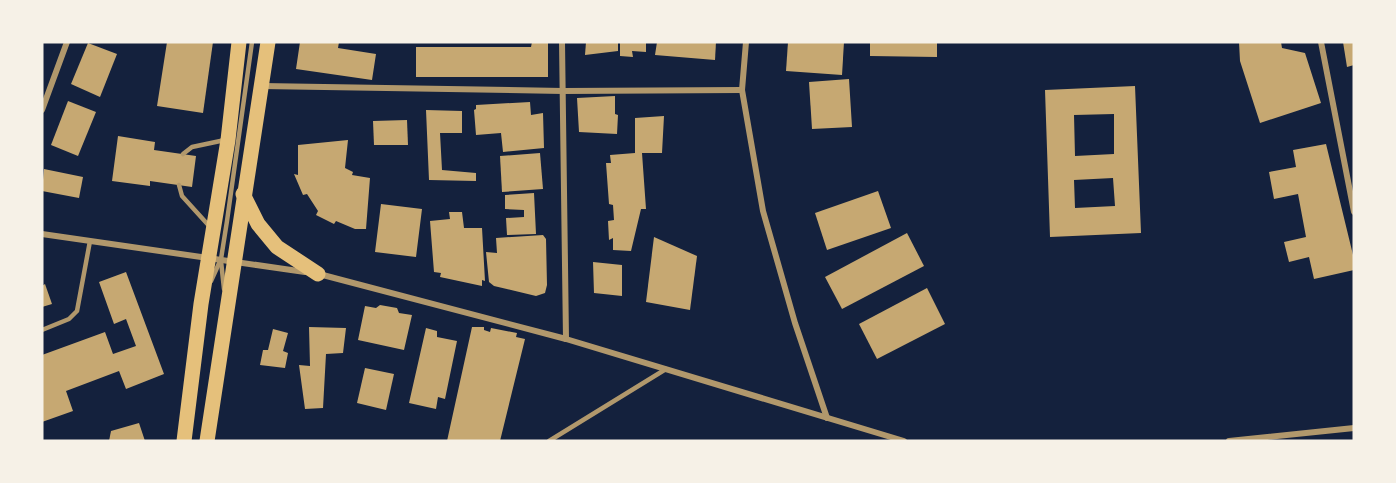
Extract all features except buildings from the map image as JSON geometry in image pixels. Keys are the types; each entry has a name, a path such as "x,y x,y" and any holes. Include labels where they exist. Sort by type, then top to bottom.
{"main road":[{"path":"207,441 226,308 222,259 212,230 228,140 239,42"},
{"path":"184,441 201,304 222,259 243,194 268,42"},
{"path":"243,194 258,224 277,247 318,274"}],"street":[{"path":"42,110 67,42"},
{"path":"562,42 566,339"},
{"path":"746,42 742,90 763,211 795,322 827,418"},
{"path":"1321,42 1354,212"},
{"path":"261,86 563,91 742,90"},
{"path":"42,234 318,274 566,339 903,441"},
{"path":"1229,441 1354,428"}],"lane":[{"path":"222,259 252,42"},
{"path":"183,154 192,147 228,140"},
{"path":"179,185 182,196 212,230"},
{"path":"42,330 69,319 77,311 90,241"},
{"path":"549,441 666,369"}]}
